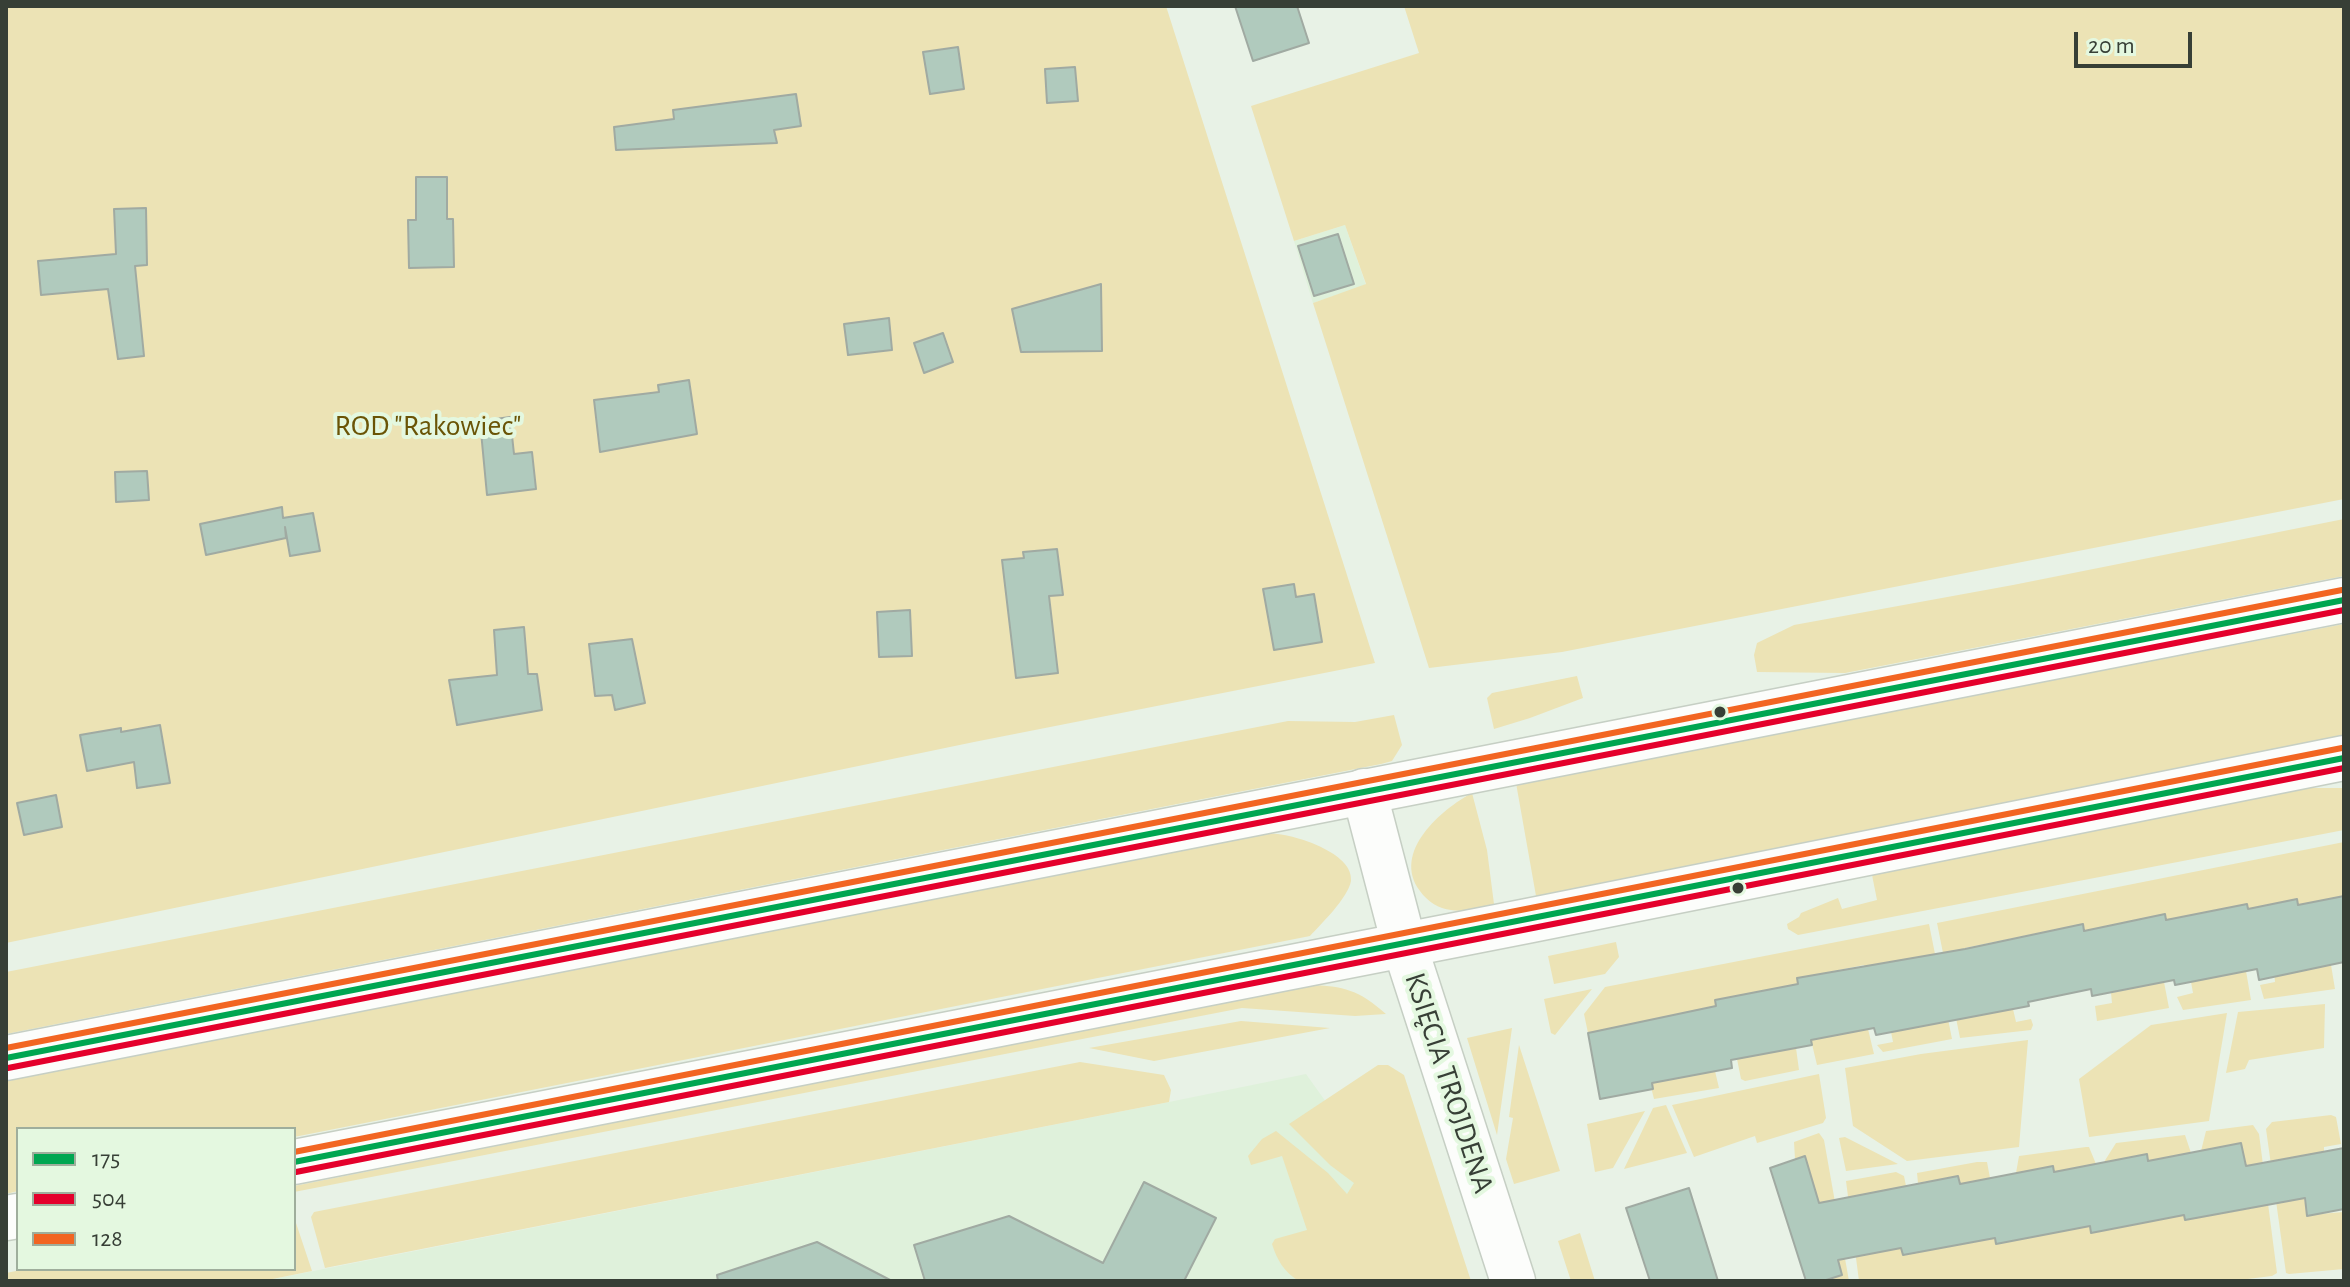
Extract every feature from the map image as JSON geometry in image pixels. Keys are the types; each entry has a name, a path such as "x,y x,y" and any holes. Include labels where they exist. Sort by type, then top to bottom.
{"main road":[{"path":"6,1058 2344,600"},
{"path":"296,1162 2344,758"},
{"name":"KSIĘCIA TROJDENA","path":"1364,791 1404,944 1513,1281"}],"shaded area":[{"path":"1345,225 1366,285 1313,303 1294,241"},
{"path":"1306,1074 1454,1281 263,1281 1169,1102"}],"green space":[{"name":"ROD \"Rakowiec\"","path":"6,6 1166,6 1375,663 974,742 6,943"},
{"path":"1404,6 2344,6 2344,499 1562,652 1429,668 1313,303 1366,284 1345,225 1294,241 1251,106 1419,53"},
{"path":"2344,519 2344,576 1845,673 1757,672 1754,655 1757,643 1794,625"},
{"path":"2344,624 2344,735 1536,896 1516,783"},
{"path":"1577,676 1583,698 1494,729 1487,698 1492,693"},
{"path":"1394,715 1402,745 1392,761 1381,764 6,1034 6,972 1288,721 1355,722"},
{"path":"2308,788 2344,788 2344,830 1798,935 1788,929 1787,924 1801,913 1838,898 1842,909 1877,900 1872,875"},
{"path":"1472,793 1487,850 1494,904 1456,911 1426,898 1413,876 1412,861 1424,833 1447,810"},
{"path":"1259,834 1281,834 1326,849 1350,872 1351,881 1345,895 1310,936 296,1137 296,1127 16,1127 16,1192 6,1194 6,1080"},
{"path":"2344,842 2344,896 2298,905 2297,900 2248,909 2246,904 2166,920 2164,914 2084,931 2082,924 1965,948 1978,1015 2013,1009 2016,1022 2031,1019 2033,1025 2031,1030 1960,1038 1937,923"},
{"path":"1929,924 1952,1039 1883,1052 1877,1045 1893,1042 1891,1032 1864,965 1798,978 1798,984 1716,1006 1588,1033 1584,1014 1605,987"},
{"path":"1616,942 1619,957 1605,974 1554,984 1548,956"},
{"path":"2331,965 2335,989 2264,999 2260,985 2275,982 2274,970 2307,970"},
{"path":"2246,971 2251,1000 2183,1010 2177,997 2193,993 2191,982"},
{"path":"2164,982 2169,1008 2097,1021 2095,1006 2112,1003 2111,993"},
{"path":"1309,985 1350,991 1368,999 1386,1014 1355,1016 1242,1008 296,1192 296,1186"},
{"path":"1592,989 1555,1035 1551,1033 1544,999"},
{"path":"2325,1004 2324,1048 2249,1060 2245,1069 2226,1073 2238,1012"},
{"path":"2227,1013 2209,1121 2089,1137 2079,1079 2151,1025"},
{"path":"1241,1021 1330,1028 1154,1061 1089,1048"},
{"path":"1512,1028 1497,1135 1467,1038"},
{"path":"1868,1029 1874,1054 1817,1065 1811,1040"},
{"path":"2028,1040 2019,1147 1907,1161 1853,1126 1845,1068"},
{"path":"1519,1045 1560,1171 1514,1184 1506,1159"},
{"path":"1796,1048 1799,1070 1745,1081 1741,1079 1737,1059"},
{"path":"1080,1062 1164,1075 1171,1090 1169,1102 325,1268 311,1217 314,1212"},
{"path":"1378,1065 1388,1065 1404,1075 1471,1281 1299,1281 1285,1270 1276,1255 1272,1244 1275,1239 1307,1230 1282,1156 1251,1165 1248,1156 1262,1139 1276,1131 1328,1173 1347,1194 1354,1183 1330,1165 1289,1124"},
{"path":"1715,1071 1719,1088 1654,1099 1650,1083"},
{"path":"1819,1074 1826,1118 1823,1123 1757,1143 1755,1136 1694,1157 1672,1105"},
{"path":"1666,1105 1687,1153 1624,1169 1653,1108"},
{"path":"1645,1111 1613,1168 1595,1172 1587,1124"},
{"path":"2336,1117 2341,1144 2297,1157 2307,1215 2344,1212 2344,1269 2289,1274 2286,1273 2266,1129 2272,1122"},
{"path":"2253,1125 2259,1134 2277,1273 2272,1276 2231,1281 1859,1281 1846,1181 1896,1172 1904,1176 1906,1186 1862,1195 1873,1253 1901,1248 1903,1255 1995,1238 1996,1244 2090,1226 2091,1232 2184,1215 2185,1220 2254,1208 2241,1144 2201,1151 2206,1131"},
{"path":"1819,1133 1824,1140 1849,1281 1823,1281 1842,1274 1805,1157 1795,1159 1794,1142"},
{"path":"2185,1135 2191,1153 2148,1161 2147,1155 2104,1162 2116,1143"},
{"path":"1845,1137 1898,1164 1846,1171 1839,1138"},
{"path":"2089,1147 2096,1164 2054,1172 2052,1166 2016,1173 2019,1156"},
{"path":"1987,1162 1990,1178 1960,1184 1958,1176 1918,1183 1917,1173"},
{"path":"296,1223 312,1271 263,1281 6,1281 6,1273 296,1271"},
{"path":"1580,1233 1595,1281 1571,1281 1558,1241"}],"building":[{"path":"1235,6 1297,6 1309,43 1253,61"},
{"path":"958,47 964,89 930,94 923,52"},
{"path":"1075,67 1078,101 1047,103 1045,69"},
{"path":"796,94 801,126 774,130 777,143 616,150 614,127 674,119 673,110"},
{"path":"416,177 447,177 447,219 453,219 454,267 409,268 408,220 416,220"},
{"path":"146,208 147,265 135,266 144,356 118,359 108,289 41,295 38,261 116,254 114,209"},
{"path":"1338,234 1354,284 1314,296 1298,246"},
{"path":"1101,284 1102,351 1021,352 1012,309"},
{"path":"889,318 892,350 848,355 844,324"},
{"path":"943,333 953,362 924,373 914,343"},
{"path":"689,380 697,434 600,452 594,400 659,392 658,385"},
{"path":"510,417 514,454 532,452 536,489 487,495 480,421"},
{"path":"147,471 149,500 116,502 115,472"},
{"path":"282,507 283,518 313,513 320,551 290,556 285,527 286,538 206,555 200,524"},
{"path":"1057,549 1063,595 1049,596 1058,673 1016,678 1002,560 1024,558 1023,552"},
{"path":"1294,584 1296,597 1314,594 1322,642 1274,650 1263,589"},
{"path":"910,610 912,656 879,657 877,612"},
{"path":"524,627 528,674 537,674 542,710 457,725 449,680 497,675 494,630"},
{"path":"632,639 645,703 615,710 612,695 595,696 589,644"},
{"path":"160,725 170,783 137,788 134,762 87,771 80,735"},
{"path":"56,795 62,827 24,835 17,803"},
{"path":"2344,896 2344,962 2259,980 2257,969 2175,985 2174,980 2092,996 2091,989 2028,1002 2029,1006 1876,1035 1874,1028 1811,1040 1812,1045 1731,1060 1732,1068 1652,1083 1653,1089 1600,1099 1588,1033 1716,1006 1715,1000 1798,984 1797,978 1965,949 2083,924 2084,931 2165,914 2166,920 2247,904 2248,909 2297,899 2298,905"},
{"path":"2241,1143 2246,1166 2344,1148 2344,1209 2307,1216 2305,1198 2185,1220 2184,1215 2091,1233 2090,1226 1996,1244 1995,1238 1903,1255 1901,1248 1838,1260 1842,1275 1823,1281 1806,1281 1770,1168 1805,1156 1819,1203 1958,1176 1960,1184 2053,1166 2054,1172 2147,1154 2148,1161"},
{"path":"1144,1182 1216,1218 1184,1281 925,1281 914,1245 1009,1216 1103,1263"},
{"path":"1689,1188 1718,1281 1650,1281 1626,1208"},
{"path":"817,1242 892,1281 718,1281 717,1275"}],"transit line":[{"name":"128","path":"6,1048 2342,590"},
{"name":"175","path":"6,1058 2344,600"},
{"name":"504","path":"8,1068 2344,610"},
{"name":"128","path":"296,1152 2342,748"},
{"name":"175","path":"296,1162 2344,758"},
{"name":"504","path":"296,1172 2344,768"}]}
